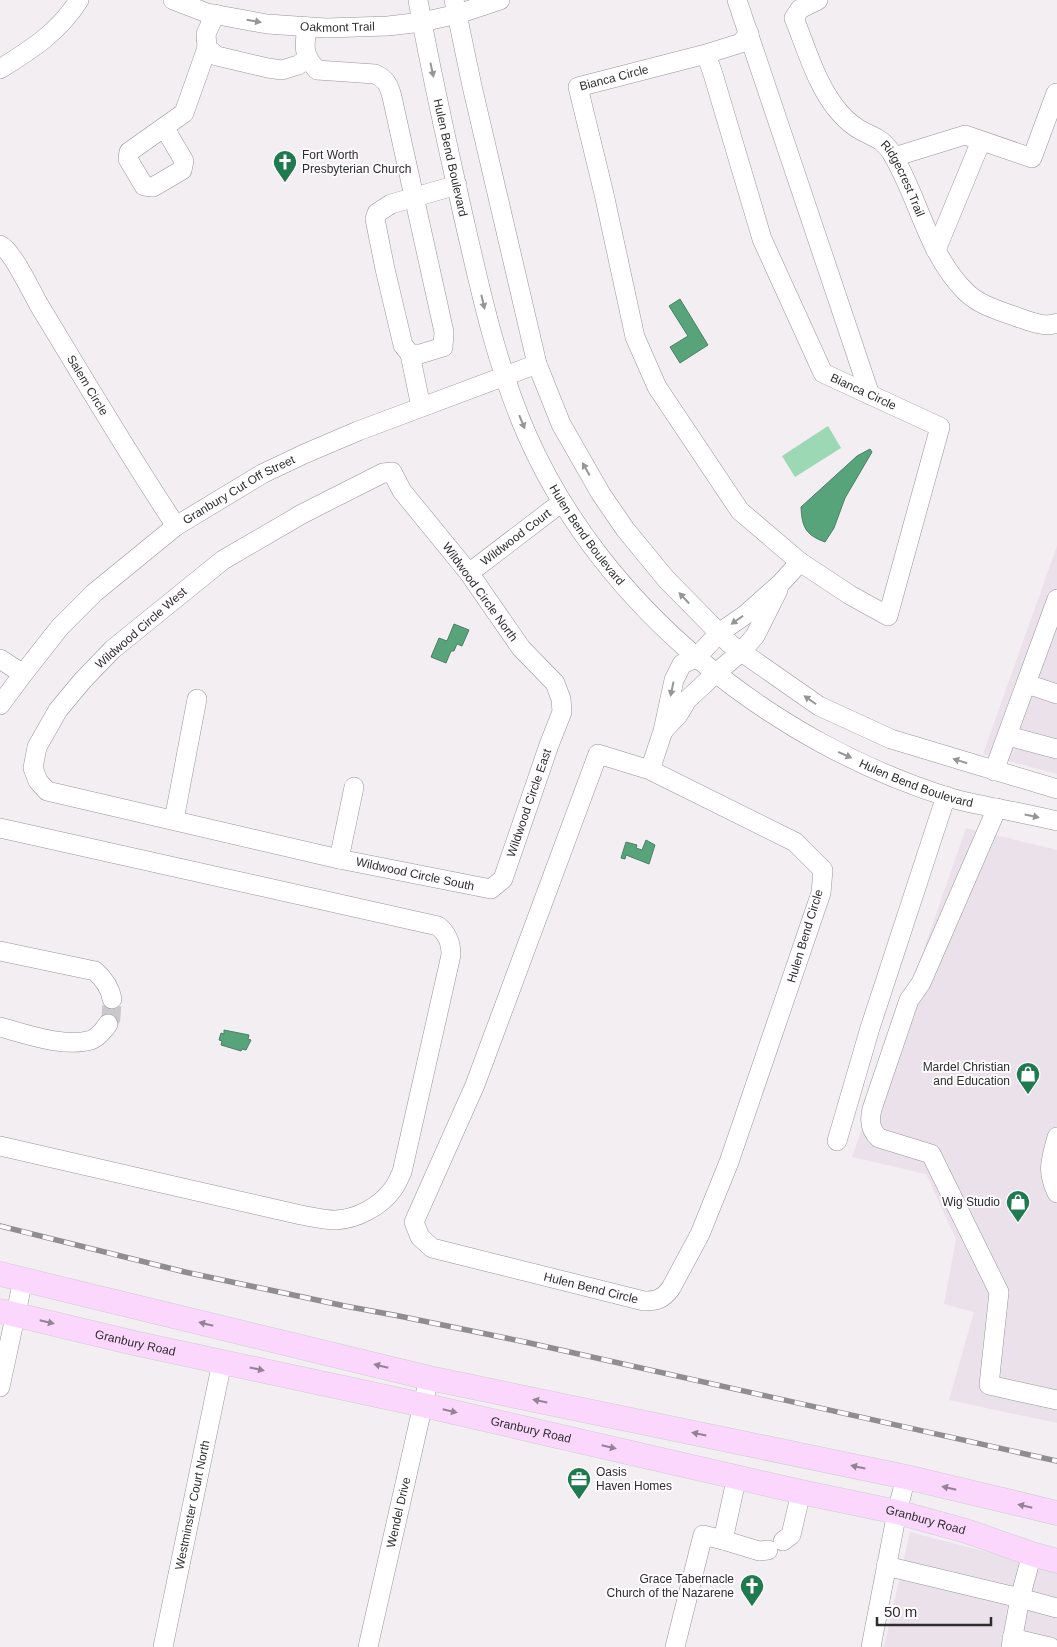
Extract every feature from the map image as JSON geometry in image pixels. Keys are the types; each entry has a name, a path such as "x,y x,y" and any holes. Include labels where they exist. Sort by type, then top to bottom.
{"main road":[{"path":"0,1274 429,1378 906,1477 1057,1513"},
{"name":"Granbury Road","path":"8,1313 897,1512 966,1531 1057,1561"}],"street":[{"path":"0,68 55,31 71,13 79,0"},
{"name":"Oakmont Trail","path":"173,0 215,14 268,24 306,27 388,26 422,22 456,7 500,0"},
{"name":"Hulen Bend Boulevard","path":"418,0 485,311 504,376 527,436 562,502 600,555 626,588 659,624 696,658 782,720 832,749 896,778 946,796 1057,821"},
{"path":"737,0 870,395"},
{"name":"Ridgecrest Trail","path":"818,0 800,9 794,18 822,88 841,114 862,131 878,138 890,150 907,181 936,250 952,275 966,293 985,305 1030,321 1047,325 1057,322"},
{"path":"456,7 474,96 537,364 561,424 600,494 625,529 666,578 719,634 741,652 819,706 891,739 1057,789"},
{"path":"164,127 184,113 208,48 206,34 215,14"},
{"path":"306,27 305,45 307,59 317,70 375,74 382,77 388,84 416,197 444,339 443,347 434,351 410,354"},
{"name":"Bianca Circle","path":"706,54 714,74 762,239 823,373 940,428 888,616 850,595 800,562 740,511 657,387 635,337 604,194 578,87 741,43 749,33"},
{"path":"208,48 217,56 282,70 298,65 307,59"},
{"path":"894,157 965,135 1032,158 1056,93"},
{"path":"936,250 981,140"},
{"path":"421,407 410,354 402,345 375,219 383,208 391,204 457,185"},
{"name":"Salem Circle","path":"0,245 8,250 144,478 176,526"},
{"name":"Granbury Cut Off Street","path":"0,706 60,627 94,592 176,526 270,470 349,435 537,364"},
{"name":"Wildwood Circle North","path":"392,472 402,491 469,573 521,648 555,683 561,699 562,712"},
{"name":"Wildwood Circle West","path":"340,859 47,791 38,781 33,768 37,747 58,710 82,680 113,649 223,560 302,514 383,473 392,472"},
{"name":"Wildwood Court","path":"469,573 562,502"},
{"path":"650,770 663,731 674,680 682,664 696,658 719,634 745,615 781,583 800,562"},
{"path":"663,731 678,715 687,700 716,672 741,652 755,636 781,583"},
{"path":"994,771 1027,684 1050,639 1057,599"},
{"path":"0,660 23,674"},
{"path":"1027,684 1057,694"},
{"path":"174,820 197,699"},
{"name":"Wildwood Circle East","path":"491,889 503,879 562,712"},
{"path":"1008,736 1057,749"},
{"name":"Hulen Bend Circle","path":"598,754 650,770 795,842 823,870 821,893 729,1162 700,1234 671,1288 666,1295 656,1301 644,1301 432,1248 420,1237 414,1222 475,1085 598,754"},
{"path":"340,859 354,787"},
{"path":"837,1141 870,1028 946,796"},
{"path":"997,808 921,983 909,1000 869,1122 874,1134 879,1138 931,1154 999,1292 989,1385 1057,1400"},
{"path":"0,828 438,926 444,931 451,945 402,1172 393,1190 382,1201 356,1216 337,1220 301,1215 0,1146"},
{"name":"Wildwood Circle South","path":"340,859 491,889"},
{"path":"0,951 95,971 108,986 112,999"},
{"path":"0,1027 74,1042 93,1039 108,1024"},
{"path":"1056,1144 1049,1170 1051,1181 1057,1193"},
{"path":"0,1387 8,1313 23,1280"},
{"name":"Westminster Court North","path":"163,1647 222,1362"},
{"name":"Wendel Drive","path":"373,1646 429,1378"},
{"path":"723,1540 737,1476"},
{"path":"871,1647 897,1512 906,1477"},
{"path":"675,1647 703,1535 759,1551 775,1545 791,1535 801,1492"},
{"path":"1032,1554 1020,1598 1012,1643 1050,1647"},
{"path":"886,1566 1057,1608"}],"shaded area":[{"path":"680,299 708,345 680,363 670,347 688,336 669,306"},
{"path":"828,426 841,448 795,477 782,456"},
{"path":"870,449 872,452 845,498 834,528 825,542 813,537 806,530 802,520 801,507 857,456"},
{"path":"1057,546 1057,774 983,754"},
{"path":"454,624 469,630 462,646 457,644 454,651 451,651 446,663 431,657 439,638 447,641"},
{"path":"966,828 1057,850 1057,1423 949,1400 974,1312 944,1304 956,1239 926,1174 852,1157"},
{"path":"646,840 655,845 649,864 626,855 625,859 621,858 626,842 637,845 636,848 642,850"},
{"path":"224,1030 249,1035 248,1039 251,1040 246,1050 242,1049 241,1051 221,1045 222,1041 219,1040 221,1033 224,1034"},
{"path":"910,1532 1057,1570 1057,1647 884,1647"}],"tunnel":[{"path":"108,1024 111,1018 112,999"}],"railway":[{"path":"0,1226 185,1272 525,1342 1057,1461"}],"place":[{"name":"Fort Worth Presbyterian Church","path":"285,183"},
{"name":"Mardel Christian and Education","path":"1028,1095"},
{"name":"Wig Studio","path":"1018,1223"},
{"name":"Oasis Haven Homes","path":"579,1500"},
{"name":"Grace Tabernacle Church of the Nazarene","path":"752,1607"}]}
